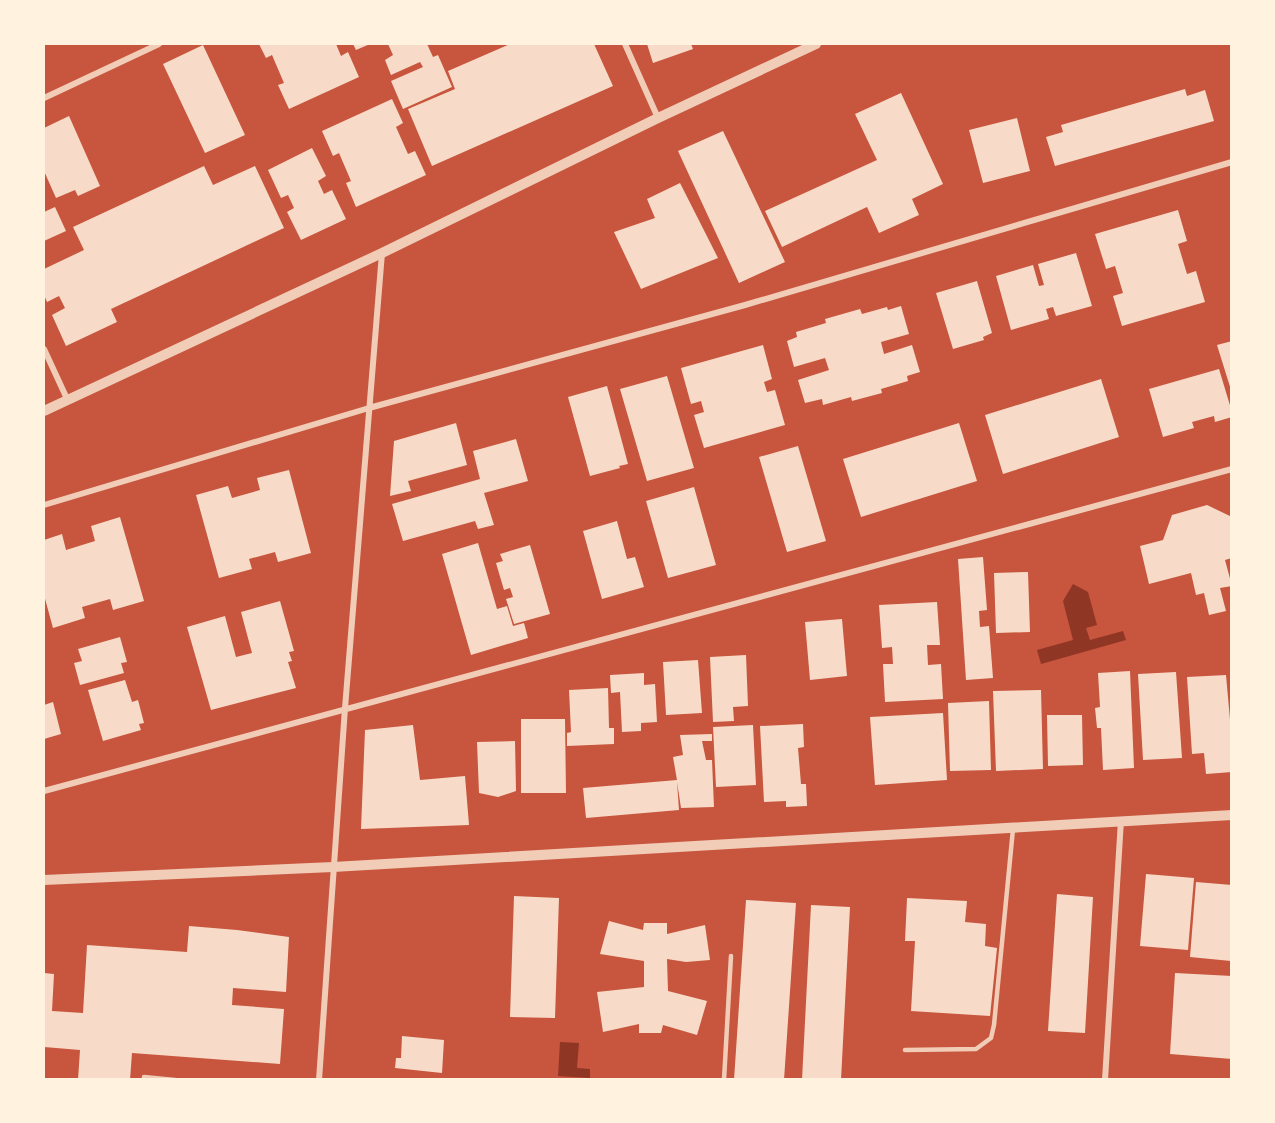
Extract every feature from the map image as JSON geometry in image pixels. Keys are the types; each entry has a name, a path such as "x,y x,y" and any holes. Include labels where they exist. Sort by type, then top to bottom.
{"street":[{"path":"44,98 159,44"},
{"path":"625,44 658,118"},
{"path":"44,411 381,253 816,44"},
{"path":"44,505 369,408 745,305 1232,162"},
{"path":"319,1080 333,867 381,253"},
{"path":"44,350 68,400"},
{"path":"44,791 1232,469"},
{"path":"44,880 333,867 1232,815"},
{"path":"1106,1080 1121,820"}],"lane":[{"path":"905,1050 976,1049 991,1038 1013,827"},
{"path":"724,1080 731,956"},
{"path":"144,1077 176,1080"}],"shaded area":[{"path":"1073,584 1088,592 1097,625 1086,628 1090,640 1123,631 1126,640 1041,664 1037,650 1073,640 1063,601"},
{"path":"560,1042 579,1043 577,1068 590,1069 590,1078 558,1076"}],"building":[{"path":"259,44 336,44 341,56 348,52 359,77 289,109 278,85 284,83 272,55 266,58"},
{"path":"353,44 370,44 356,50"},
{"path":"388,44 427,44 433,57 438,55 452,87 403,109 391,81 423,67 420,62 391,75 385,60 393,55"},
{"path":"510,44 594,44 613,86 432,166 408,109 455,89 448,71"},
{"path":"647,44 691,44 693,49 653,63"},
{"path":"203,45 245,135 205,153 163,64"},
{"path":"1185,89 1187,96 1205,90 1214,121 1055,166 1046,137 1063,132 1061,125"},
{"path":"901,93 943,184 912,199 919,215 879,233 867,207 782,247 765,211 877,160 855,114"},
{"path":"392,99 403,123 396,127 408,154 415,151 426,175 356,207 346,183 351,181 339,153 333,156 322,131"},
{"path":"69,116 100,186 78,196 75,190 56,198 44,171 44,128"},
{"path":"1017,118 1030,171 983,183 969,130"},
{"path":"723,131 785,262 739,283 678,151"},
{"path":"312,148 326,176 318,181 324,194 332,190 346,219 301,240 287,212 294,208 288,195 281,198 268,170"},
{"path":"204,166 213,185 255,166 284,228 111,309 117,322 66,346 52,315 65,308 59,296 47,302 44,295 44,269 84,250 73,227"},
{"path":"680,183 718,258 641,289 614,232 655,218 647,199"},
{"path":"55,207 66,231 44,241 44,212"},
{"path":"1178,210 1187,241 1178,244 1187,274 1196,271 1205,302 1122,326 1113,296 1123,293 1115,266 1106,269 1095,234"},
{"path":"1076,253 1092,306 1056,316 1053,307 1046,309 1049,319 1011,330 996,276 1033,265 1039,286 1044,285 1038,264"},
{"path":"977,281 992,333 983,337 984,340 953,349 936,293"},
{"path":"901,306 909,334 881,342 884,354 912,345 920,372 907,376 908,381 881,389 882,393 852,401 851,397 823,405 822,399 805,403 798,380 829,370 825,358 794,367 787,341 797,337 796,332 826,323 825,319 860,309 862,314 887,307 888,310"},
{"path":"1232,341 1232,390 1231,390 1217,345"},
{"path":"763,345 772,379 764,382 767,392 775,390 785,425 704,448 694,415 704,412 701,401 691,404 681,368"},
{"path":"1219,369 1232,417 1215,422 1214,416 1192,422 1194,428 1163,437 1149,389"},
{"path":"667,376 694,468 647,481 620,389"},
{"path":"1101,379 1119,437 1003,474 985,415"},
{"path":"607,386 628,464 590,476 568,397"},
{"path":"456,423 467,465 408,481 411,491 390,496 394,441"},
{"path":"959,423 977,481 861,517 843,459"},
{"path":"516,439 528,481 484,493 494,525 478,529 475,521 403,541 392,504 480,479 473,451"},
{"path":"798,446 826,541 787,552 759,457"},
{"path":"289,470 311,553 278,562 275,552 249,559 252,569 219,578 196,495 228,486 232,498 260,490 257,478"},
{"path":"694,487 716,565 668,578 646,501"},
{"path":"1207,505 1232,517 1232,558 1225,560 1232,586 1220,588 1226,611 1209,615 1204,593 1196,595 1191,573 1149,584 1140,546 1163,540 1172,515"},
{"path":"120,517 144,601 113,610 110,599 82,607 85,618 53,628 44,595 44,540 62,534 66,550 95,541 91,526"},
{"path":"617,521 627,559 635,557 644,587 602,599 583,531"},
{"path":"478,543 497,609 507,606 513,626 524,623 528,638 471,655 442,554"},
{"path":"530,545 550,614 514,624 506,599 513,597 510,588 504,590 496,563 503,561 500,554"},
{"path":"983,557 987,610 979,611 980,627 989,626 993,678 966,680 958,559"},
{"path":"1028,572 1030,632 996,633 994,573"},
{"path":"280,601 294,651 289,652 292,661 288,662 296,688 211,710 187,627 225,616 236,657 252,653 241,612"},
{"path":"937,602 940,645 927,645 928,665 941,664 943,699 885,702 883,664 893,664 892,647 882,648 879,605"},
{"path":"842,619 847,676 810,680 805,622"},
{"path":"120,637 127,662 121,663 124,673 80,685 74,663 82,661 78,649"},
{"path":"746,655 748,706 733,707 734,721 713,722 710,657"},
{"path":"698,660 702,713 666,715 663,662"},
{"path":"1130,671 1134,768 1103,770 1101,728 1097,728 1095,708 1100,707 1098,673"},
{"path":"1176,672 1182,758 1143,760 1138,674"},
{"path":"644,673 644,685 655,684 657,722 641,723 641,731 622,732 620,692 611,693 610,675"},
{"path":"1226,675 1232,742 1232,772 1206,774 1204,753 1192,754 1187,677"},
{"path":"125,680 132,702 138,700 144,723 139,724 141,730 103,741 88,690"},
{"path":"608,688 609,728 614,728 614,744 567,746 567,733 571,732 569,690"},
{"path":"1041,690 1043,769 996,771 993,691"},
{"path":"989,701 991,770 950,771 948,703"},
{"path":"53,702 61,734 44,739 44,705"},
{"path":"943,713 947,780 875,785 870,717"},
{"path":"1047,715 1082,715 1083,765 1048,766"},
{"path":"521,719 565,719 566,793 521,793"},
{"path":"803,724 804,747 798,748 801,784 806,784 807,806 786,807 786,801 764,802 760,726"},
{"path":"413,725 420,780 465,776 469,825 361,829 365,730"},
{"path":"753,725 756,785 716,787 713,727"},
{"path":"712,734 712,741 702,741 706,760 712,760 714,807 681,808 677,782 679,810 586,818 583,788 677,780 673,757 683,755 680,735"},
{"path":"515,741 516,791 498,797 479,793 477,742"},
{"path":"1146,874 1194,878 1188,950 1140,946"},
{"path":"1196,882 1232,885 1231,961 1190,957"},
{"path":"1057,894 1093,897 1085,1033 1048,1031"},
{"path":"514,896 559,898 555,1018 510,1017"},
{"path":"907,898 967,901 965,922 986,924 985,946 997,948 990,1016 911,1011 915,941 905,941"},
{"path":"746,900 796,903 784,1080 734,1080"},
{"path":"811,905 850,907 841,1080 802,1080"},
{"path":"609,921 643,930 644,923 667,923 667,934 705,925 710,960 686,962 667,959 668,991 707,1001 697,1035 663,1025 661,1033 639,1033 639,1024 603,1032 597,992 644,987 644,961 600,954"},
{"path":"189,926 289,937 286,992 233,988 232,1005 284,1009 280,1064 132,1053 130,1080 78,1080 80,1050 44,1047 44,973 54,974 52,1011 83,1013 87,945 187,952"},
{"path":"1175,973 1232,976 1232,1059 1170,1054"},
{"path":"402,1036 444,1040 442,1073 395,1068 396,1058 401,1058"}]}
